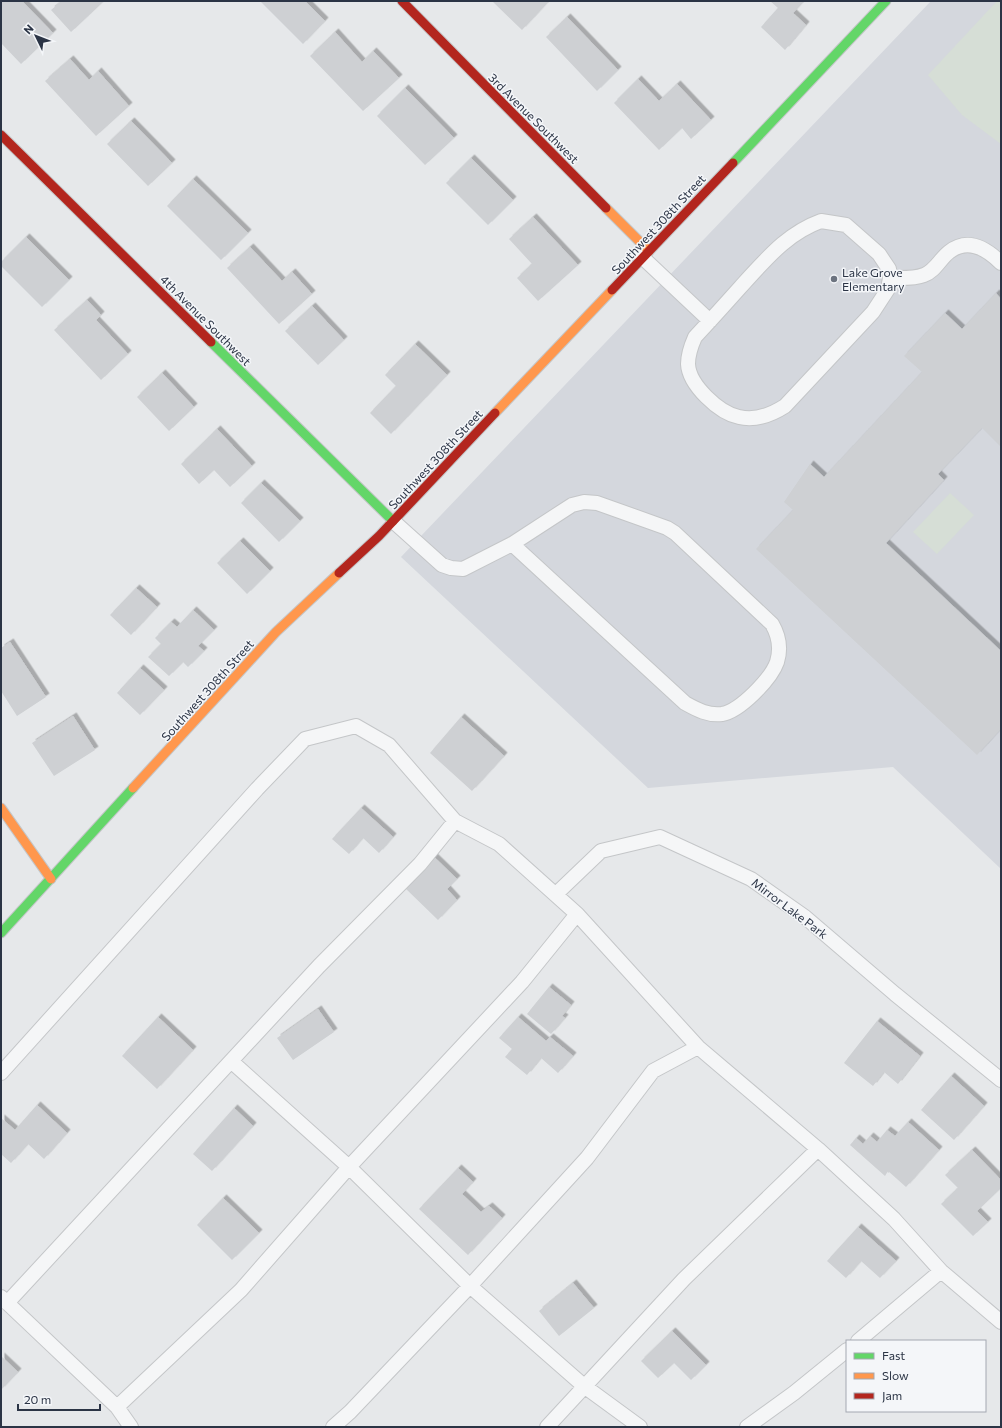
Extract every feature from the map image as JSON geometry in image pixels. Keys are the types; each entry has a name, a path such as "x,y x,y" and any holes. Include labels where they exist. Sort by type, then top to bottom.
{"street":[{"name":"3rd Avenue Southwest","path":"402,1 646,254"},
{"name":"Southwest 308th Street","path":"1,933 52,879 276,632 393,521 886,1"},
{"name":"4th Avenue Southwest","path":"1,135 393,521"},
{"path":"1,808 52,879"}],"lane":[{"path":"821,221 846,225 856,232 885,261 890,278 884,298 874,312 785,406 773,414 762,417 738,417 726,411 712,402 692,379 688,365 689,350 695,337 710,321 771,254 789,237 807,226 821,221"},
{"path":"890,278 906,278 926,275 949,252 960,247 971,245 983,248 1001,263"},
{"path":"646,254 710,321"},
{"path":"393,521 442,565 451,568 463,569 512,544 553,515 572,505 584,502 597,503 667,528 681,538 772,624 778,635 779,642 776,663 764,681 734,710 721,714 698,711 685,703 512,544"},
{"path":"1,1072 257,789 305,739 356,726 389,745 455,821 499,844 556,894 577,914 698,1047 818,1149 894,1219 941,1271 1001,1322"},
{"path":"131,1427 117,1407 4,1300 231,1062 319,966 420,864 455,821"},
{"name":"Mirror Lake Park","path":"556,894 601,851 660,837 751,879 805,917 895,994 1001,1080"},
{"path":"117,1407 241,1290 349,1167 522,982 577,914"},
{"path":"333,1427 350,1412 470,1286 588,1158 653,1071 698,1047"},
{"path":"231,1062 349,1167 470,1286 584,1386 640,1427"},
{"path":"547,1427 684,1279 818,1149"},
{"path":"859,1340 941,1271"},
{"path":"747,1427 794,1394 846,1351"}],"shaded area":[{"name":"Lake Grove Elementary","path":"931,1 1001,1 1001,869 893,767 648,788 401,557"},
{"path":"997,1 1001,1 1001,144 962,115 928,75"},
{"path":"950,493 974,515 937,554 913,532"}],"building":[{"path":"1,1 22,1 53,33 21,64 1,43"},
{"path":"62,1 104,1 71,32 51,10"},
{"path":"260,1 305,1 325,21 303,44"},
{"path":"492,1 549,1 522,30"},
{"path":"770,1 804,1 793,13 806,25 785,50 761,27 778,8"},
{"path":"567,17 618,70 597,91 546,37"},
{"path":"335,32 362,62 373,51 399,78 363,111 310,56"},
{"path":"70,59 89,80 98,71 129,106 96,136 45,81"},
{"path":"638,79 659,101 677,84 711,120 691,139 682,128 659,150 614,103"},
{"path":"405,88 454,138 425,165 377,116"},
{"path":"131,121 172,163 148,186 107,144"},
{"path":"471,158 513,200 488,225 446,183"},
{"path":"193,179 248,233 221,260 167,206"},
{"path":"533,217 578,265 538,301 517,278 532,264 509,239"},
{"path":"26,237 69,280 42,307 1,266 1,262"},
{"path":"250,247 282,281 292,272 312,294 279,324 227,268"},
{"path":"996,293 1001,299 1001,447 982,428 938,474 944,480 886,543 1001,651 1001,729 977,755 756,549 793,510 784,502 810,464 824,477 922,372 904,356 945,313 962,329"},
{"path":"87,300 101,315 96,320 128,354 101,380 54,330"},
{"path":"312,306 344,340 318,365 285,331"},
{"path":"415,344 447,375 391,434 370,413 396,386 385,375"},
{"path":"162,373 194,407 169,431 137,397"},
{"path":"217,429 252,466 230,487 214,470 199,484 181,464"},
{"path":"261,483 300,521 279,542 241,503"},
{"path":"240,541 270,571 247,594 217,563"},
{"path":"136,588 157,607 131,635 110,615"},
{"path":"193,610 214,630 198,646 204,651 188,667 183,662 169,676 148,657 161,644 155,638 171,622 177,627"},
{"path":"10,642 46,697 17,716 1,691 1,648"},
{"path":"140,668 164,690 140,715 117,693"},
{"path":"73,716 95,750 54,776 32,743"},
{"path":"461,717 504,756 472,791 430,753"},
{"path":"361,808 393,837 379,853 363,838 349,854 332,839"},
{"path":"433,856 457,879 447,889 457,900 438,920 404,887"},
{"path":"549,987 571,1005 562,1016 565,1018 551,1034 527,1014"},
{"path":"318,1009 334,1032 293,1060 277,1038"},
{"path":"158,1017 193,1050 157,1089 122,1056"},
{"path":"518,1017 546,1041 550,1037 573,1056 558,1073 541,1058 527,1075 505,1057 512,1049 499,1038"},
{"path":"877,1021 920,1056 898,1084 884,1072 873,1086 844,1063"},
{"path":"951,1076 984,1106 954,1140 921,1110"},
{"path":"37,1105 67,1133 44,1159 28,1144 11,1163 1,1154 1,1118 15,1130"},
{"path":"234,1108 253,1126 212,1171 193,1154"},
{"path":"908,1122 939,1150 906,1187 888,1171 885,1176 850,1145 856,1138 863,1144 870,1136 877,1142 887,1130 895,1136"},
{"path":"972,1150 1001,1180 1001,1188 977,1211 988,1222 973,1236 941,1204 958,1188 945,1175"},
{"path":"458,1168 473,1182 462,1194 481,1212 489,1206 502,1218 468,1255 419,1209"},
{"path":"223,1198 259,1233 232,1260 197,1225"},
{"path":"858,1227 896,1261 880,1278 861,1261 846,1278 827,1261"},
{"path":"573,1283 594,1308 559,1336 539,1311"},
{"path":"672,1331 706,1365 691,1380 674,1363 658,1378 641,1361"},
{"path":"1,1356 18,1372 1,1390"}],"traffic: fast":[{"path":"733,163 886,1"},
{"path":"211,342 393,521"},
{"path":"1,933 133,788"}],"traffic: slow":[{"path":"606,208 649,251"},
{"path":"495,413 612,290"},
{"path":"133,788 276,632 339,573"},
{"path":"1,808 51,879"}],"traffic: jam":[{"path":"402,1 606,208"},
{"path":"1,135 211,342"},
{"path":"612,290 733,163"},
{"path":"339,573 379,536 495,413"}],"place":[{"name":"Lake Grove Elementary","path":"834,279"}]}
